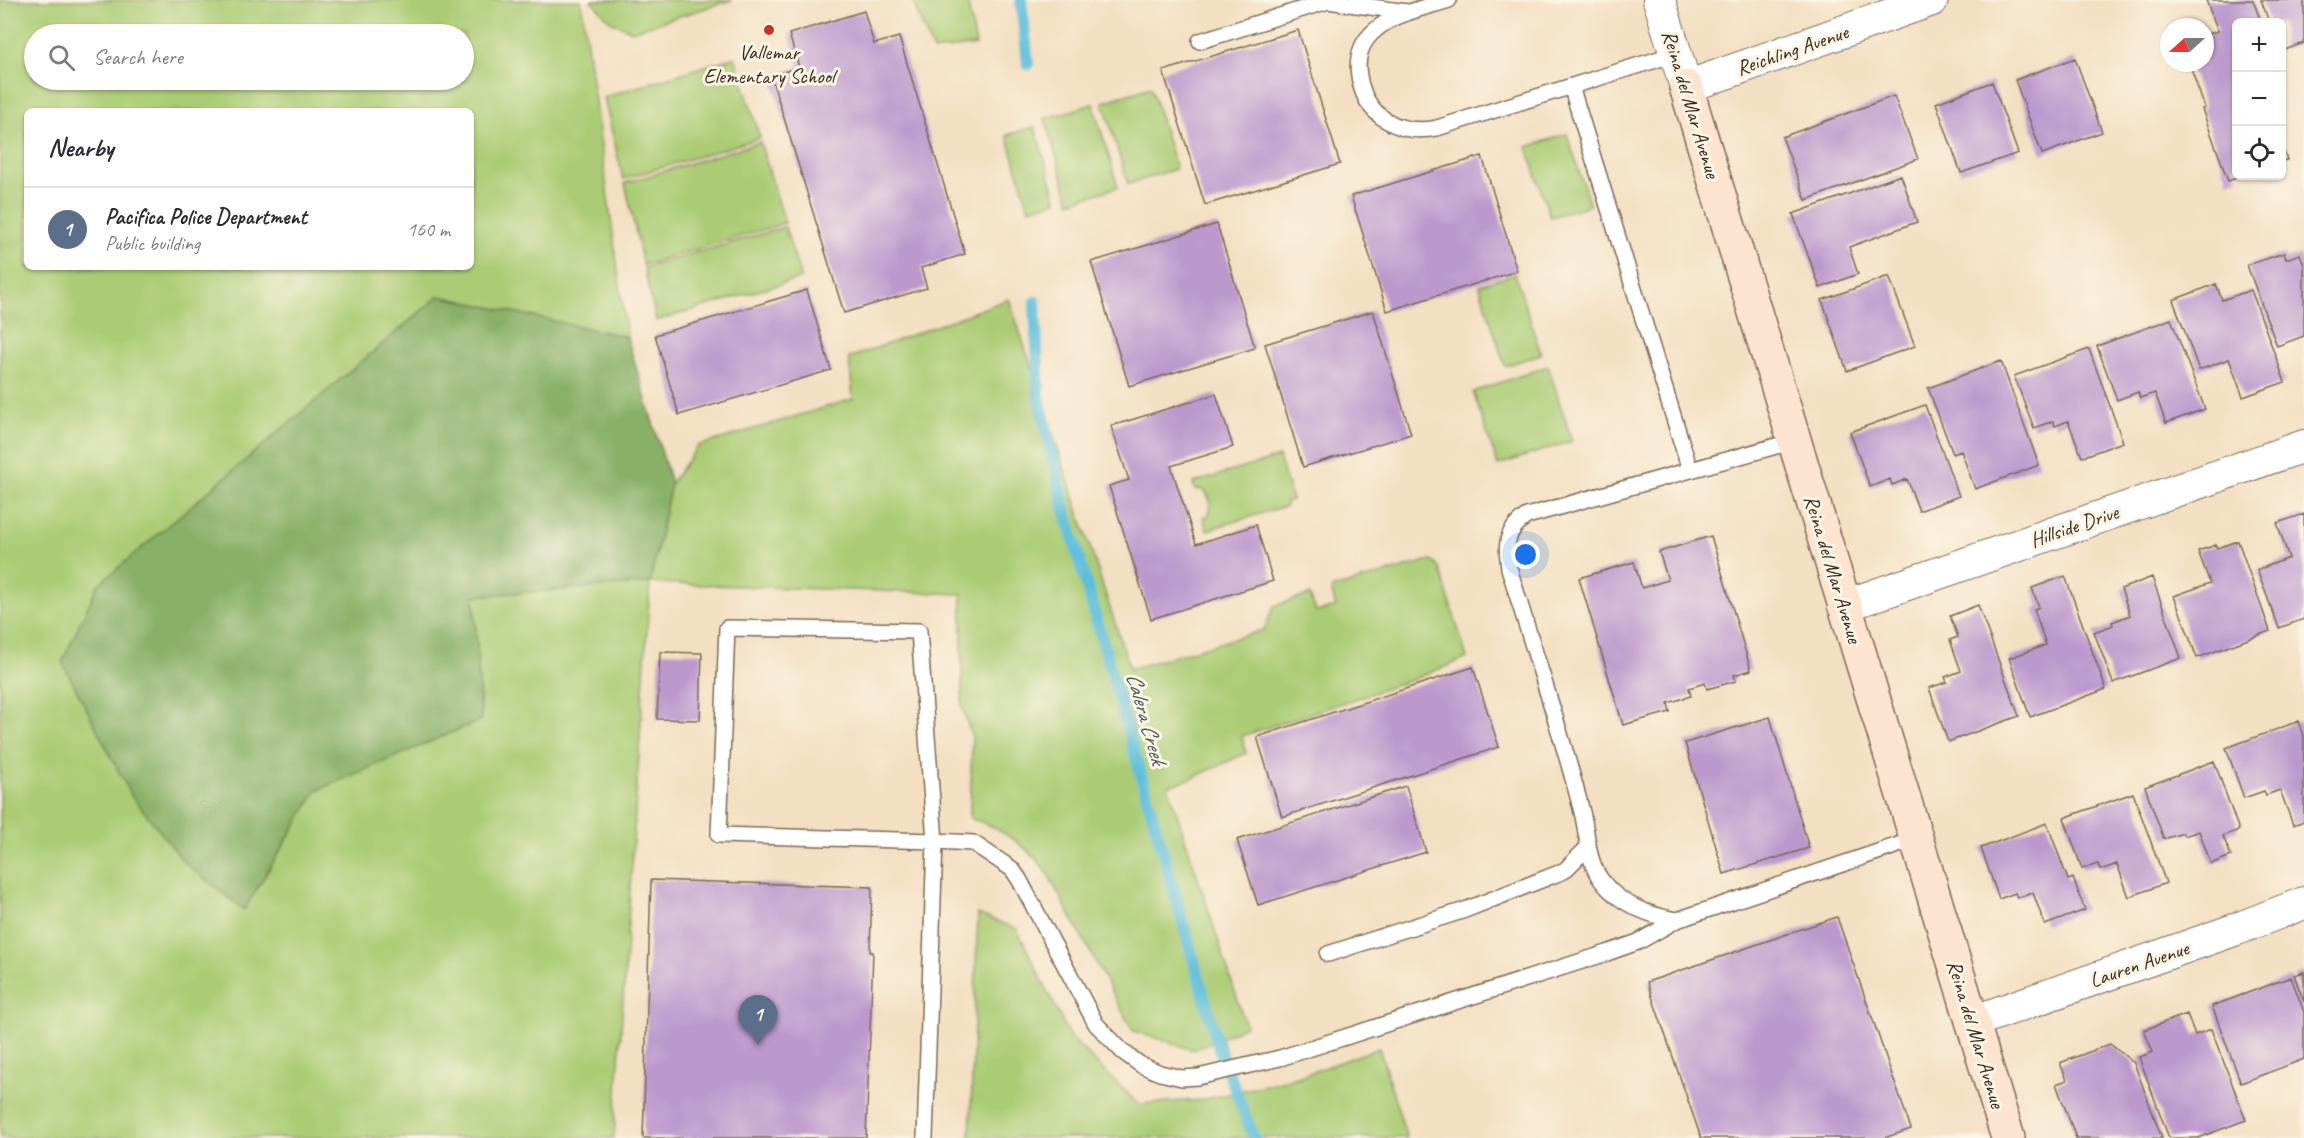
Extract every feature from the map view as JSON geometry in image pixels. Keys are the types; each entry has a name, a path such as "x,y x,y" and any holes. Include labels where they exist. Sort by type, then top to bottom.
{"street":[{"name":"Reina del Mar Avenue","path":"1659,0 2008,1138"},
{"name":"Reichling Avenue","path":"1686,87 1932,0"},
{"name":"Hillside Drive","path":"1844,606 2304,446"},
{"name":"Lauren Avenue","path":"1972,1022 2237,929 2304,903"}],"lane":[{"path":"1449,0 1408,13 1385,24 1365,42 1359,56 1360,86 1375,113 1392,125 1412,130 1430,129 1675,54"},
{"path":"1200,41 1328,2 1408,13"},
{"path":"1570,86 1690,470"},
{"path":"1677,920 1660,918 1644,912 1613,893 1602,882 1593,865 1582,812 1509,568 1507,547 1513,526 1527,516 1794,441"},
{"path":"925,1138 935,841 919,631 727,628 720,835 935,841 973,843 1012,869 1019,879 1086,1007 1107,1037 1141,1065 1160,1073 1182,1078 1198,1077 1252,1065 1305,1050 1638,942 1677,920 1916,839"},
{"path":"1328,954 1464,910 1564,871 1588,847"}],"green space":[{"path":"0,0 581,0 627,337 439,296 98,585 244,910 317,790 481,720 474,596 650,583 614,1138 0,1138"},
{"path":"591,0 732,0 632,31 610,21"},
{"path":"912,0 967,0 976,45 933,51"},
{"path":"735,57 760,138 623,179 604,97"},
{"path":"1151,87 1176,169 1128,184 1103,102"},
{"path":"1093,104 1118,187 1070,202 1045,119"},
{"path":"1035,127 1057,201 1029,209 1007,135"},
{"path":"1567,134 1590,205 1550,217 1527,147"},
{"path":"760,142 785,223 643,265 625,183"},
{"path":"785,227 801,278 656,321 644,268"},
{"path":"1515,274 1541,354 1505,366 1479,285"},
{"path":"439,296 627,337 671,483 650,583 474,596 481,720 317,790 244,910 185,863 131,795 62,662 98,585"},
{"path":"1009,299 1130,669 1264,630 1274,606 1310,595 1316,612 1336,607 1331,589 1430,560 1439,567 1467,658 1409,681 1242,736 1246,753 1190,779 1168,786 1246,1026 1193,1050 1133,1031 1045,869 1012,838 970,818 972,737 962,706 962,594 650,583 671,483 698,446 853,399 849,358"},
{"path":"1548,366 1572,441 1498,465 1473,392"},
{"path":"1279,457 1292,500 1286,502 1286,506 1207,530 1203,517 1209,515 1210,500 1201,489 1195,490 1193,483"},
{"path":"978,914 1017,929 1070,1037 1138,1104 1202,1100 1298,1077 1379,1048 1407,1138 970,1138"}],"building":[{"path":"2206,0 2253,0 2260,18 2232,18 2232,180 2228,181 2202,109 2205,108 2192,72 2214,72 2214,32 2218,31"},
{"path":"2261,0 2304,0 2304,43 2286,50 2286,18 2268,18"},
{"path":"864,11 874,44 899,37 965,254 921,268 927,288 844,313 771,76 799,67 789,34"},
{"path":"1298,30 1340,164 1205,205 1163,71"},
{"path":"2075,58 2102,132 2042,154 2015,80"},
{"path":"1992,82 2018,153 1961,173 1936,103"},
{"path":"1894,96 1918,159 1806,200 1782,137"},
{"path":"1482,156 1517,271 1387,311 1351,196"},
{"path":"1901,175 1917,222 1849,247 1858,274 1820,288 1793,214"},
{"path":"1217,224 1255,348 1129,386 1091,262"},
{"path":"2284,253 2286,259 2300,254 2304,265 2304,336 2277,346 2247,265"},
{"path":"1889,276 1915,346 1847,371 1822,300"},
{"path":"2216,284 2222,300 2251,290 2285,382 2243,397 2229,359 2199,370 2173,300"},
{"path":"807,290 831,370 679,415 655,335"},
{"path":"1373,311 1411,434 1303,467 1265,344"},
{"path":"2171,319 2205,409 2166,423 2155,393 2140,398 2138,392 2117,400 2097,346"},
{"path":"2089,349 2123,442 2082,457 2068,421 2055,426 2053,421 2034,428 2014,376"},
{"path":"2001,361 2039,465 1975,489 1961,451 1953,454 1928,388"},
{"path":"1216,394 1233,447 1171,466 1196,544 1256,525 1273,581 1151,619 1109,486 1129,480 1111,426"},
{"path":"1925,405 1959,496 1919,511 1907,479 1892,485 1890,479 1870,487 1850,432"},
{"path":"2304,514 2304,619 2279,628 2257,570 2289,558 2277,523"},
{"path":"1711,536 1751,670 1734,675 1736,681 1707,689 1705,683 1689,688 1691,696 1668,703 1670,712 1623,725 1579,578 1634,562 1642,588 1668,580 1659,552"},
{"path":"2238,541 2270,631 2197,658 2174,596 2210,583 2198,551"},
{"path":"2065,576 2106,689 2030,717 2009,658 2046,645 2034,609 2039,607 2032,588"},
{"path":"2152,577 2181,658 2113,683 2094,632 2130,615 2121,589"},
{"path":"1978,605 2019,716 1948,742 1929,688 1947,682 1945,677 1961,671 1950,640 1958,637 1950,616"},
{"path":"660,652 702,653 700,720 657,719"},
{"path":"1473,667 1499,747 1282,817 1257,737"},
{"path":"1770,717 1809,848 1724,874 1685,743"},
{"path":"2299,721 2304,736 2304,821 2293,825 2280,790 2266,795 2264,791 2244,798 2226,748"},
{"path":"2214,761 2239,830 2223,836 2231,856 2211,864 2199,831 2164,839 2145,787"},
{"path":"1406,786 1426,852 1258,905 1237,840"},
{"path":"2133,793 2166,883 2129,897 2117,864 2101,870 2098,864 2082,869 2064,818"},
{"path":"2047,823 2068,880 2073,878 2085,910 2045,925 2033,893 2017,898 2015,893 1999,899 1981,848"},
{"path":"651,880 872,887 870,952 873,952 866,1138 643,1138"},
{"path":"1837,917 1911,1129 1884,1138 1701,1138 1647,982"},
{"path":"2304,972 2304,1002 2294,975"},
{"path":"2291,977 2304,1012 2304,1059 2241,1083 2212,1006"},
{"path":"2187,1014 2195,1035 2211,1029 2246,1120 2198,1138 2169,1138 2139,1057 2153,1052 2144,1030"},
{"path":"2110,1044 2134,1063 2162,1138 2076,1138 2056,1084 2067,1080 2060,1063"}],"waterway":[{"name":"Calera Creek","path":"1021,0 1028,64"},
{"name":"Calera Creek","path":"1035,302 1039,396 1064,506 1218,1045 1254,1138"}],"place":[{"name":"Vallemar Elementary School","path":"769,30"},
{"name":"Pacifica Police Department","path":"758,1045"}]}
